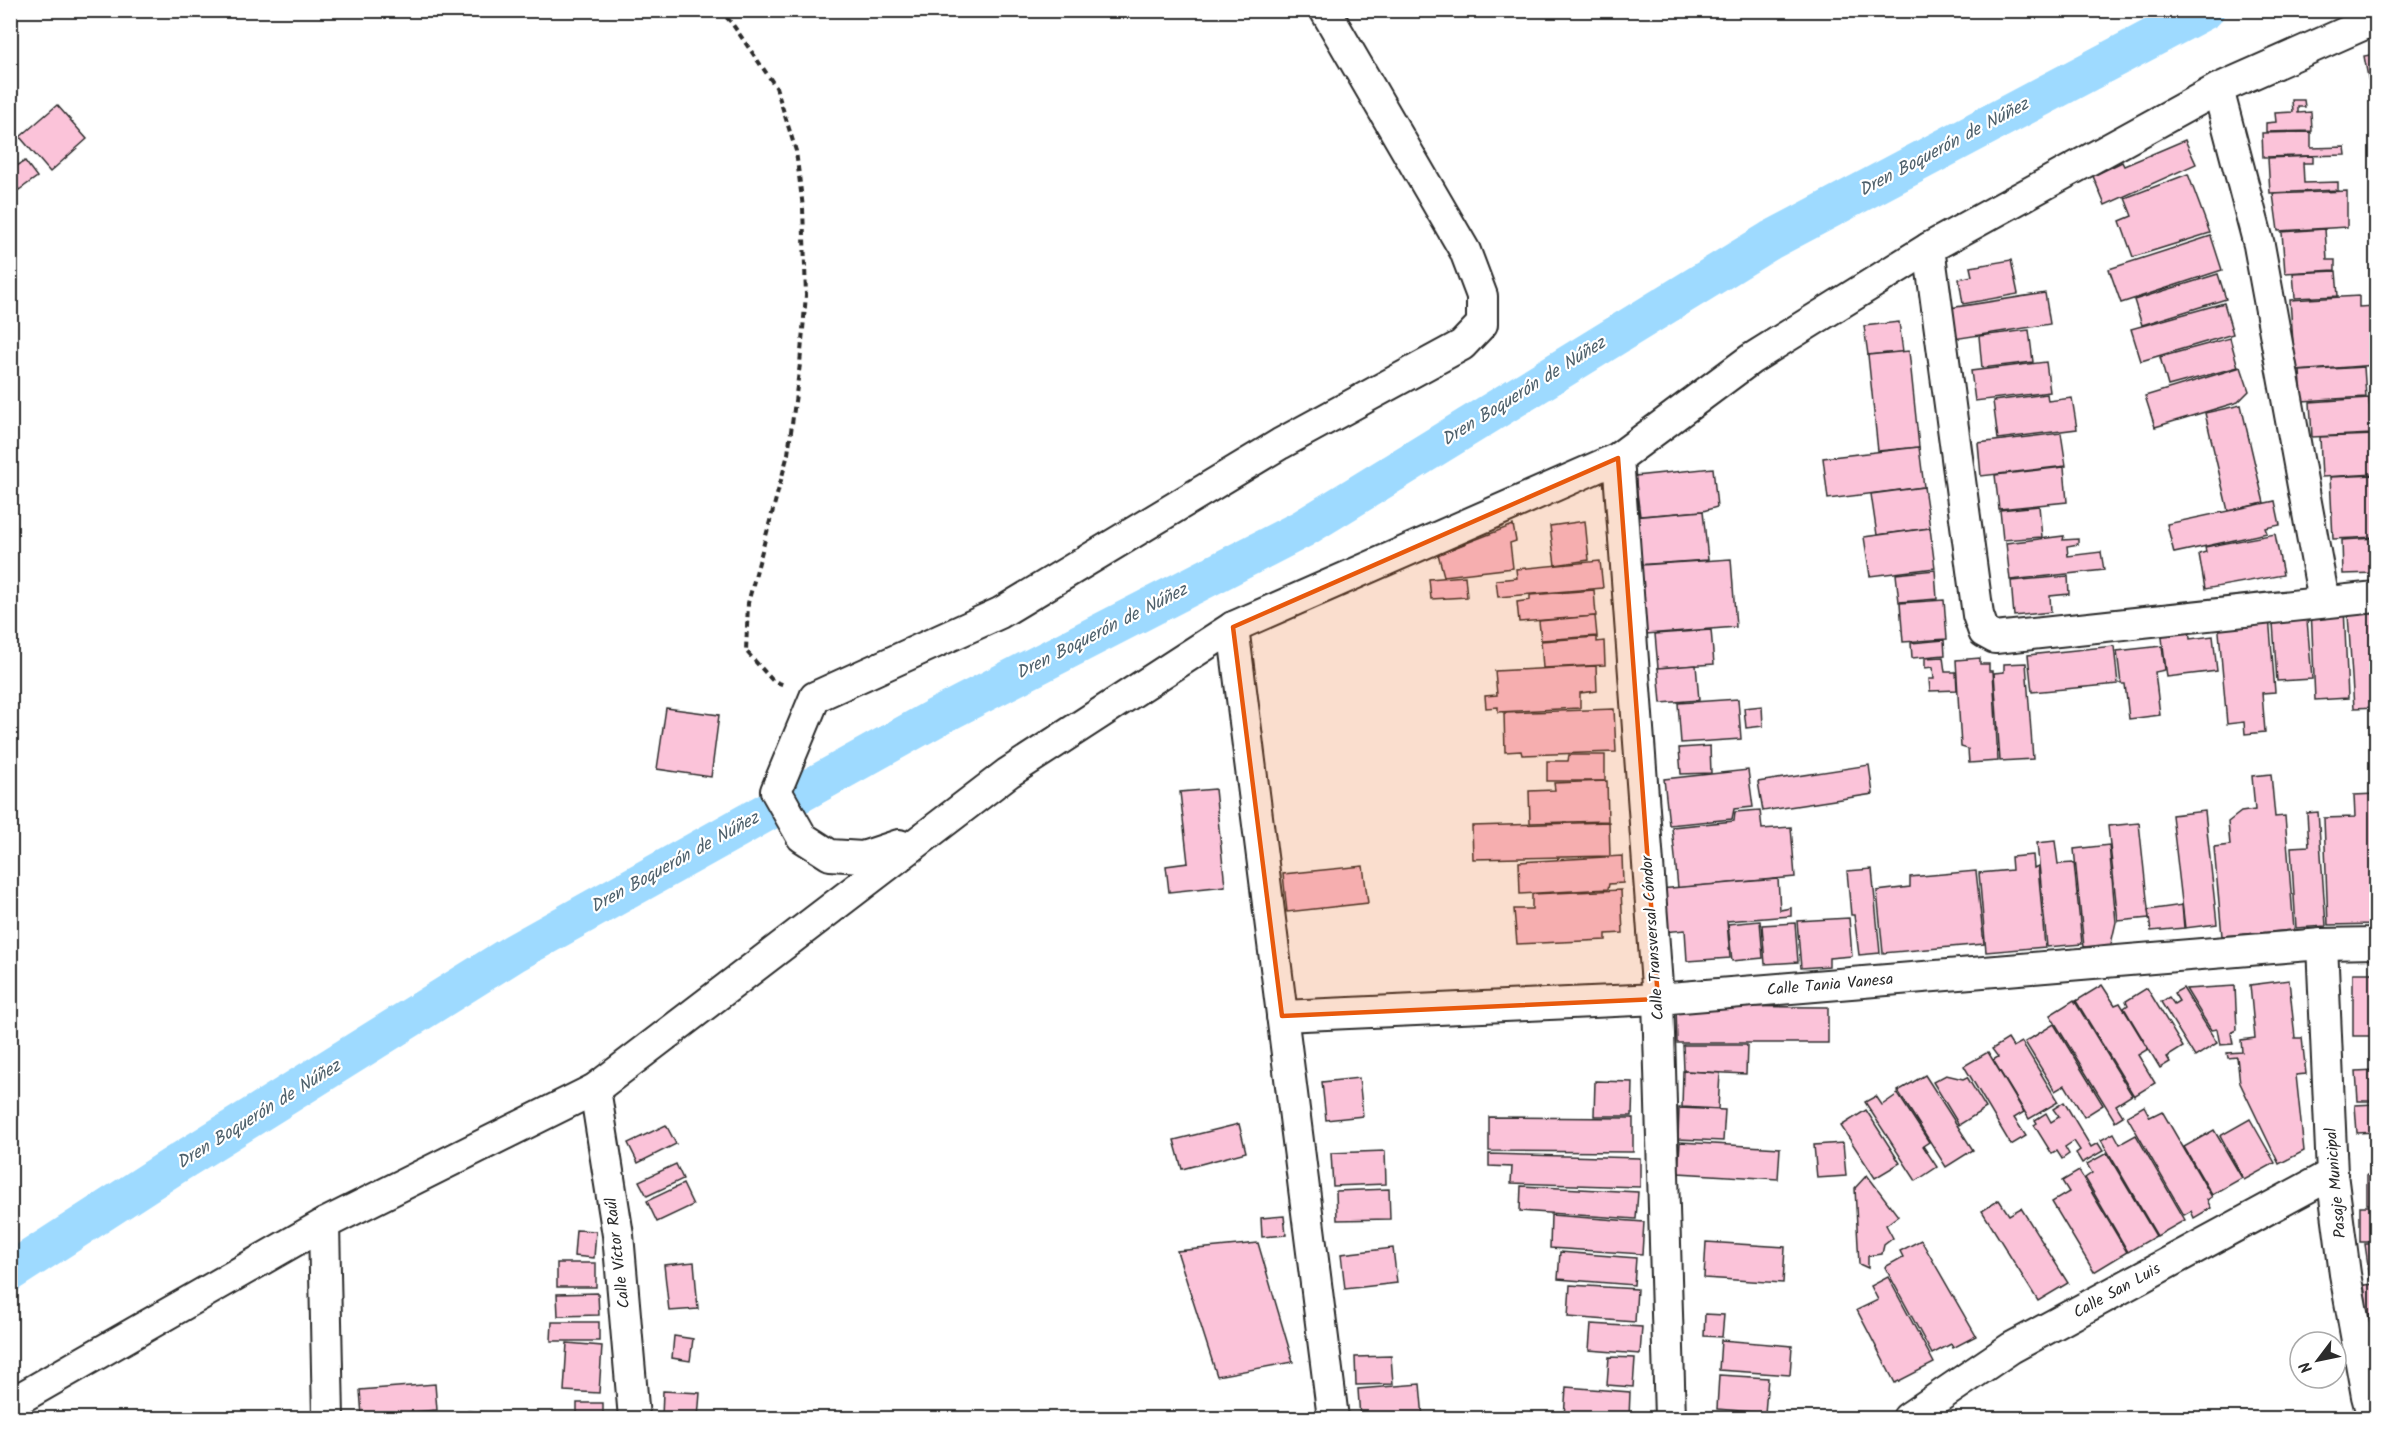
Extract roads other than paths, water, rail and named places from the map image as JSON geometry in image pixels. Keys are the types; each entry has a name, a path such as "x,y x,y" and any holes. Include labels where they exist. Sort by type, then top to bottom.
{"street":[{"path":"922,837 863,857 830,855 802,837 776,791 814,697 1000,613 1280,444 1462,345 1482,324 1482,296 1465,251 1325,10"},
{"path":"10,1404 324,1224 595,1089 1008,773 1233,627 1618,458 1751,359 1929,248 2218,89 2376,19"},
{"path":"2218,89 2259,245 2324,601"},
{"path":"1929,248 1978,615 1984,632 1995,638 2376,597"},
{"name":"Calle Transversal Cóndor","path":"1618,458 1658,999 1670,1419"},
{"path":"1233,627 1333,1419"},
{"name":"Calle Tania Vanesa","path":"1282,1016 1658,999 2322,944 2376,944"},
{"name":"Pasaje Municipal","path":"2322,944 2332,1174 2345,1274 2373,1419"},
{"name":"Calle Víctor Raúl","path":"595,1089 618,1235 634,1419"},
{"name":"Calle San Luis","path":"1908,1419 2011,1348 2332,1174"},
{"path":"324,1224 328,1419"},
{"path":"38,1389 38,1419"}],"waterway":[{"name":"Dren Boquerón de Núñez","path":"10,1272 175,1165 514,953 937,717 1302,529 1771,240 2205,10"}]}
